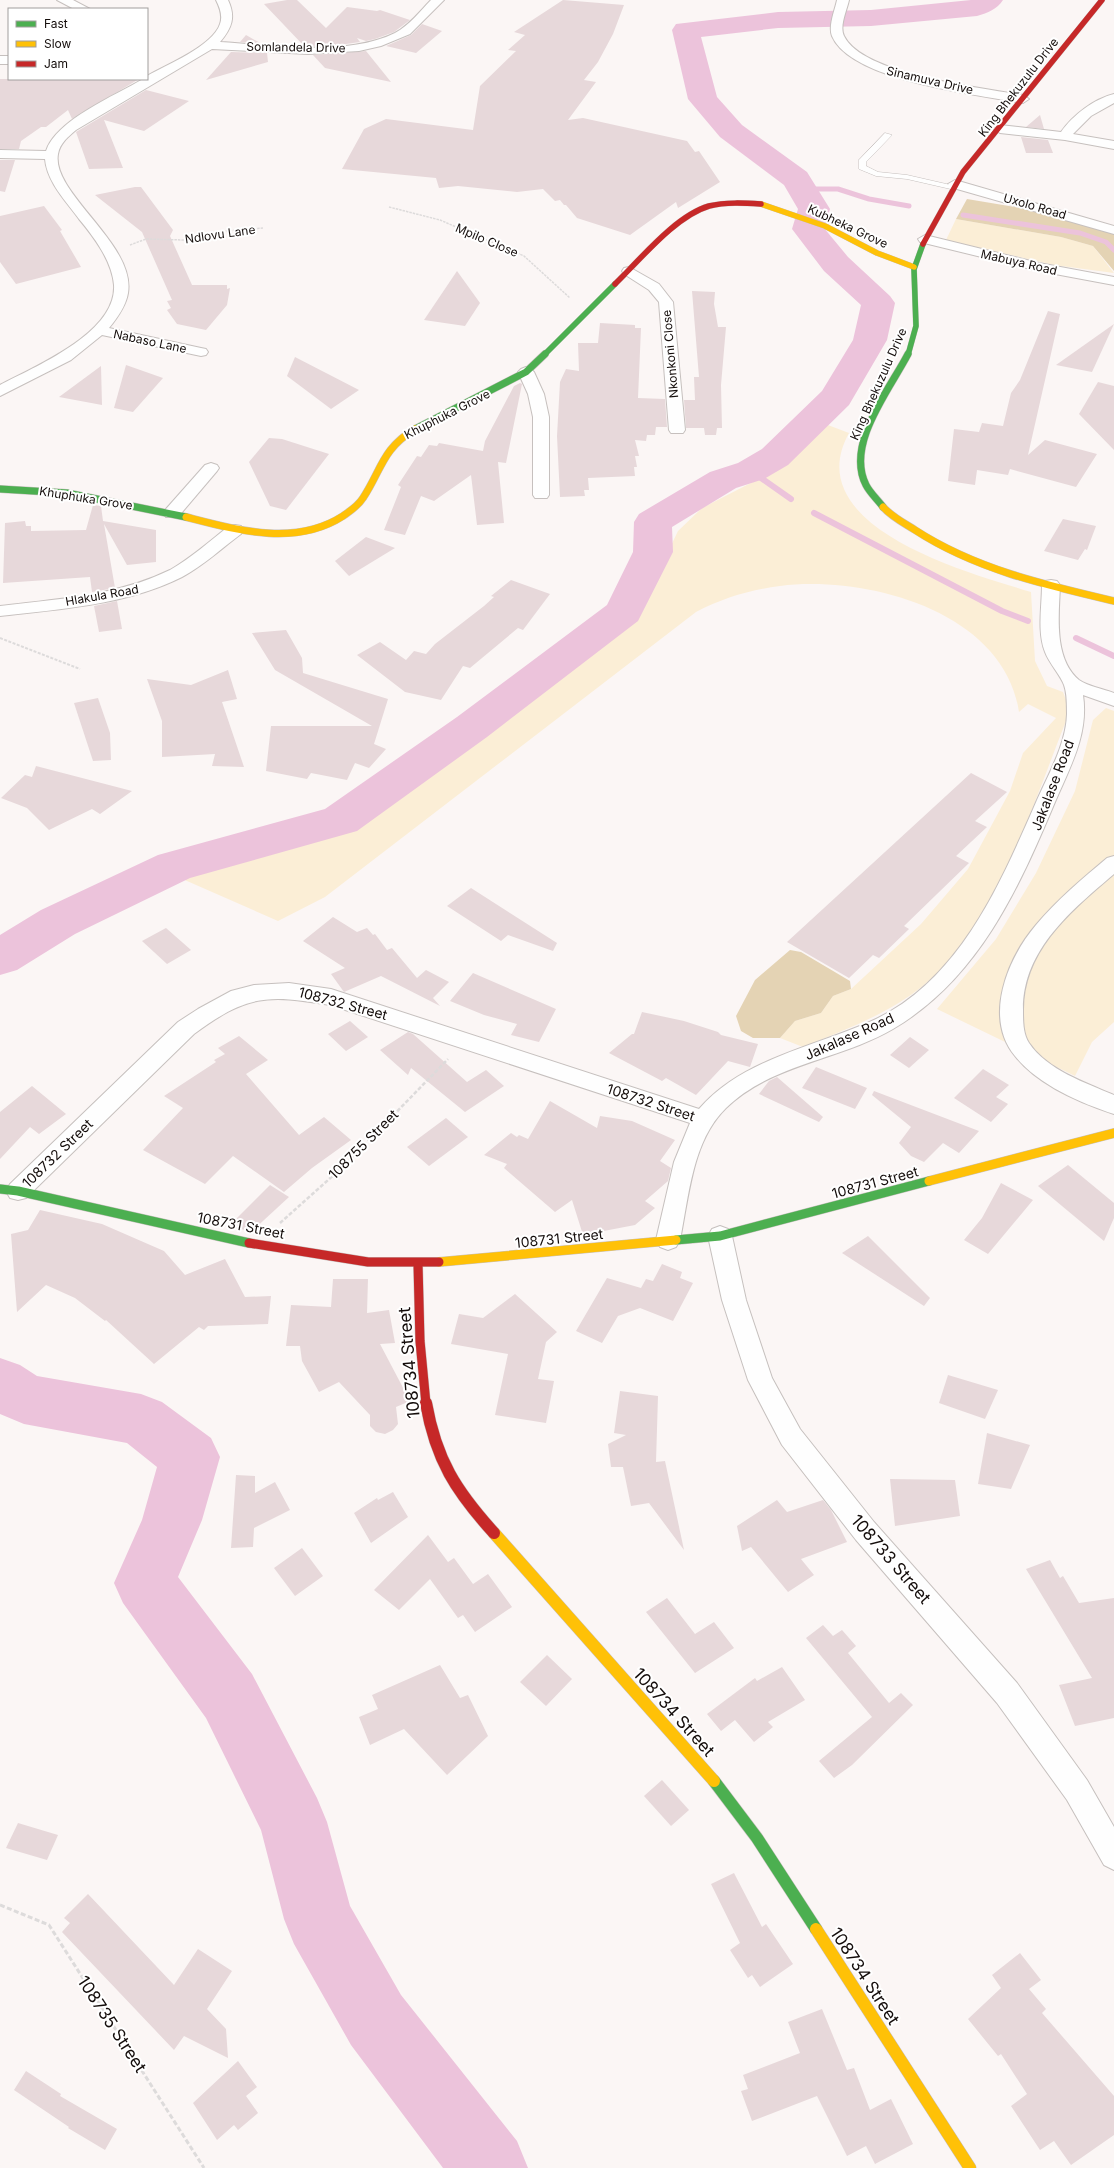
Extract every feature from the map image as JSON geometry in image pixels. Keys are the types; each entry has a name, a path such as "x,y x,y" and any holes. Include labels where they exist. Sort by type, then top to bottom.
{"street":[{"path":"63,0 82,8"},
{"path":"0,391 68,354 99,330 111,315 121,292 120,276 106,244 59,183 51,167 51,155 61,137 76,123 210,45 221,34 228,22 228,11 222,0"},
{"name":"Somlandela Drive","path":"210,45 331,50 366,46 390,40 407,30 438,0"},
{"name":"Sinamuva Drive","path":"843,0 838,35 844,46 855,56 891,73 1023,99"},
{"name":"King Bhekuzulu Drive","path":"1102,0 954,186 926,239 914,267 918,319 915,336 906,357 874,416 863,442 860,456 861,471 870,493 890,516 911,531 962,555 1051,585 1114,601"},
{"path":"1065,136 1070,127 1086,113 1114,98"},
{"path":"1000,129 1065,136 1114,145"},
{"path":"0,154 51,155"},
{"name":"Uxolo Road","path":"954,186 1114,230"},
{"name":"Kubheka Grove","path":"629,271 678,225 695,213 711,206 746,202 762,204 795,214 825,226 877,253 914,267"},
{"name":"Mabuya Road","path":"926,239 1039,267 1114,281"},
{"name":"Khuphuka Grove","path":"0,489 68,493 172,513 235,530 287,534 321,529 339,520 362,501 384,455 402,436 506,384 526,372 594,303 629,271"},
{"name":"Nkonkoni Close","path":"629,271 654,287 666,302 677,430"},
{"name":"Nabaso Lane","path":"99,330 201,352"},
{"path":"526,372 536,394 541,418 541,495"},
{"path":"172,513 211,468"},
{"name":"Hlakula Road","path":"0,610 88,599 144,587 177,573 235,530"},
{"path":"1051,585 1050,637 1053,651 1073,684 1114,700"},
{"name":"Jakalase Road","path":"668,1240 686,1163 695,1135 703,1119 726,1095 784,1064 884,1024 912,1006 940,983 958,964 984,929 1019,868 1073,730 1076,714 1073,684"},
{"path":"1114,863 1064,907 1046,927 1027,955 1018,973 1011,998 1015,1038 1023,1050 1038,1065 1058,1078 1114,1105"},
{"name":"108732 Street","path":"9,1190 186,1028 228,1000 246,994 268,990 292,990 331,997 703,1119"},
{"name":"108731 Street","path":"9,1190 255,1244 380,1262 418,1264 720,1236 1114,1133"},
{"name":"108733 Street","path":"720,1236 734,1300 760,1380 791,1437 865,1531 1007,1693 1077,1790 1114,1855"},
{"name":"108734 Street","path":"418,1264 425,1402 434,1439 444,1468 460,1493 488,1526 702,1766 752,1832 970,2168"}],"lane":[{"path":"888,135 862,162 862,167 876,174 907,177 954,186"}],"path":[{"name":"Mpilo Close","path":"389,207 440,220 524,256 571,299 594,303"},
{"name":"Ndlovu Lane","path":"106,244 126,246 146,239 184,240 207,237 226,230 263,228"},
{"path":"0,638 80,669"},
{"name":"108755 Street","path":"255,1244 346,1164 421,1086 468,1041"},
{"name":"108735 Street","path":"0,1905 49,1925 204,2168"}],"shaded area":[{"path":"967,199 1038,211 1114,234 1114,271 1093,246 1061,237 956,219"},
{"path":"956,219 1061,237 1093,246 1114,273 1054,265 946,240"},
{"path":"820,422 849,433 839,466 847,495 867,520 897,541 932,558 1003,584 1031,592 1035,661 1047,686 1063,692 1068,705 1066,721 1040,790 992,897 972,930 949,960 924,985 896,1005 850,1028 803,1047 780,1038 795,1021 821,1013 833,996 851,989 921,924 968,869 1010,791 1023,753 1056,718 1028,704 1019,712 1008,677 987,648 959,625 926,607 889,594 852,587 814,584 780,586 747,592 696,612 325,897 278,921 171,874 348,823 633,616 642,606 678,531 702,508 776,470"},
{"path":"1106,708 1114,711 1114,1022 1092,1042 1075,1076 937,1009 996,939 1036,873 1075,791 1093,720"},
{"path":"790,950 801,952 850,981 851,989 833,996 821,1013 795,1021 780,1038 753,1038 741,1031 736,1016 755,980"}],"building":[{"path":"287,0 297,0 326,28 347,7 377,11 380,10 410,20 394,32 375,39 366,41 357,38 360,42 332,46 304,46 264,4"},
{"path":"563,0 624,5 613,34 598,62 584,80 596,82 568,120 583,118 687,141 695,152 699,151 720,182 678,208 676,202 630,235 577,218 566,205 564,205 560,200 555,201 543,189 517,192 458,186 439,188 436,178 342,169 364,129 386,119 473,130 480,86 516,51 508,50 525,35 514,32"},
{"path":"422,24 442,31 416,53 386,46 411,35"},
{"path":"246,35 262,44 240,42"},
{"path":"366,51 391,82 325,68 313,55"},
{"path":"231,52 267,53 268,62 206,80"},
{"path":"0,79 137,80 72,119 68,110 46,127 41,127 21,141 19,149 0,149"},
{"path":"146,90 189,101 144,131 104,120 123,168 89,169 76,132"},
{"path":"1040,115 1044,129 1026,127"},
{"path":"1021,137 1048,140 1053,153 1026,153"},
{"path":"0,160 15,160 5,192 0,191"},
{"path":"141,187 173,230 170,236 192,285 227,285 227,289 230,288 227,305 206,330 177,324 167,310 171,308 167,301 172,300 142,232 95,195"},
{"path":"44,206 62,230 60,231 81,267 16,284 0,262 0,216"},
{"path":"457,271 480,303 465,326 424,320"},
{"path":"692,291 715,292 714,304 718,327 726,327 721,385 722,428 717,428 716,435 705,435 704,428 686,428 684,400 695,400 694,377 699,377"},
{"path":"1048,311 1060,314 1028,455 1045,440 1097,454 1076,487 1010,469 1008,475 977,470 975,485 948,481 954,429 979,432 982,423 1003,426 1011,393 1020,380"},
{"path":"600,323 635,325 635,328 641,328 638,398 665,399 667,427 656,427 655,435 647,435 646,441 635,440 639,456 635,456 637,467 634,467 635,476 588,478 589,490 584,490 585,496 560,497 557,436 560,382 566,369 579,371 578,343 598,343"},
{"path":"1114,324 1092,372 1056,365"},
{"path":"295,357 359,390 331,409 287,376"},
{"path":"126,365 163,378 133,412 114,408"},
{"path":"101,366 102,405 59,397"},
{"path":"1098,382 1114,386 1114,450 1079,414"},
{"path":"520,383 522,384 506,463 498,462 504,523 477,525 471,475 434,501 421,496 405,535 384,530 401,487 398,485 417,456 421,457 429,445 437,446 439,443 483,451 485,441 514,386"},
{"path":"269,438 282,439 329,454 286,510 270,506 249,462"},
{"path":"93,505 101,506 103,521 156,530 156,562 127,565 104,524 115,588 92,592 90,577 3,583 5,523 25,521 26,526 31,526 31,531 86,530"},
{"path":"1063,519 1096,526 1087,550 1085,549 1078,560 1044,551"},
{"path":"366,537 395,548 349,576 335,561"},
{"path":"511,580 550,594 523,630 518,628 470,668 463,666 441,700 405,692 357,655 380,642 406,660 414,651 426,654 435,644 484,606 494,597 491,596"},
{"path":"117,601 122,629 99,632 94,606"},
{"path":"286,630 302,658 303,673 388,699 374,744 386,749 369,768 355,763 347,780 311,773 307,779 266,771 271,726 372,726 275,670 252,633"},
{"path":"228,670 237,699 222,702 244,767 212,766 215,754 162,757 162,721 147,679 191,685"},
{"path":"98,698 110,733 111,760 93,761 74,703"},
{"path":"36,766 132,791 100,814 92,809 49,830 27,808 1,798 25,775 32,777"},
{"path":"971,773 1007,792 975,821 987,827 956,856 969,863 904,926 909,929 879,958 873,955 849,978 787,942"},
{"path":"471,888 557,943 553,951 508,935 501,941 447,906"},
{"path":"333,917 357,932 367,928 373,935 375,934 387,950 392,948 417,978 426,970 449,982 433,998 440,1006 381,976 344,992 331,974 345,968 303,941"},
{"path":"166,928 191,950 167,964 142,941"},
{"path":"473,973 556,1009 539,1042 511,1035 517,1024 484,1015 450,1001"},
{"path":"642,1012 684,1021 718,1032 721,1035 758,1044 750,1067 728,1061 696,1095 666,1078 662,1081 609,1053 632,1034 634,1034"},
{"path":"350,1021 368,1037 346,1051 328,1034"},
{"path":"408,1032 413,1034 467,1082 486,1070 504,1086 465,1112 411,1068 408,1075 380,1050"},
{"path":"239,1036 268,1060 246,1074 299,1135 324,1117 351,1140 312,1168 284,1192 233,1156 205,1184 143,1150 183,1108 164,1096 216,1062 214,1060 225,1054 218,1048"},
{"path":"910,1037 929,1050 909,1068 890,1055"},
{"path":"816,1067 867,1088 855,1109 802,1088"},
{"path":"983,1069 1009,1085 996,1097 1008,1104 991,1122 954,1098"},
{"path":"777,1077 823,1117 819,1122 759,1094 769,1081"},
{"path":"32,1086 66,1114 39,1134 30,1127 0,1159 0,1112"},
{"path":"874,1091 979,1131 959,1153 943,1143 924,1162 911,1156 899,1143 911,1127 872,1095"},
{"path":"550,1101 597,1128 600,1116 632,1121 675,1140 660,1161 671,1168 668,1181 645,1201 655,1208 635,1225 583,1235 572,1200 555,1212 504,1168 507,1164 484,1155 511,1133 517,1137 519,1135 528,1139"},
{"path":"446,1118 468,1137 429,1166 407,1147"},
{"path":"1068,1165 1114,1203 1114,1218 1104,1241 1038,1186"},
{"path":"1001,1183 1033,1200 988,1254 964,1240 982,1218"},
{"path":"270,1185 289,1197 252,1231 228,1227"},
{"path":"40,1210 102,1224 164,1251 185,1275 225,1259 245,1297 271,1296 268,1324 208,1326 204,1330 199,1327 154,1364 106,1320 105,1321 75,1298 46,1285 17,1312 11,1234 28,1230"},
{"path":"868,1236 930,1298 924,1306 842,1253"},
{"path":"662,1264 682,1272 680,1278 693,1283 673,1321 640,1308 618,1316 602,1343 576,1331 607,1278 641,1288 646,1279 653,1281"},
{"path":"333,1279 368,1279 367,1313 389,1310 395,1343 380,1344 410,1401 396,1407 398,1424 393,1430 385,1434 376,1432 370,1426 370,1415 339,1382 319,1392 302,1361 300,1346 286,1346 291,1305 331,1307"},
{"path":"515,1294 557,1332 546,1342 538,1379 554,1381 546,1423 495,1415 508,1354 451,1344 459,1314 483,1318"},
{"path":"948,1375 998,1390 985,1419 939,1403"},
{"path":"620,1391 658,1396 656,1462 665,1461 684,1550 649,1503 631,1506 623,1467 611,1467 608,1444 626,1435 614,1433"},
{"path":"987,1433 1030,1445 1011,1489 978,1484"},
{"path":"236,1475 255,1476 255,1493 275,1482 290,1510 254,1528 253,1547 231,1548"},
{"path":"890,1479 955,1480 960,1516 895,1526"},
{"path":"393,1492 408,1517 371,1543 354,1513 377,1498 378,1500"},
{"path":"777,1500 787,1512 823,1500 831,1510 847,1542 801,1559 814,1575 788,1592 751,1547 742,1551 737,1526"},
{"path":"428,1535 448,1562 454,1558 473,1584 488,1574 512,1607 475,1632 463,1615 458,1618 430,1579 399,1610 374,1590"},
{"path":"302,1548 323,1576 295,1596 274,1568"},
{"path":"1050,1560 1060,1578 1063,1576 1079,1603 1114,1598 1114,1718 1075,1726 1059,1685 1092,1678 1026,1569"},
{"path":"667,1598 695,1634 714,1622 734,1648 695,1673 646,1612"},
{"path":"823,1625 833,1636 842,1630 856,1646 848,1653 889,1703 901,1693 913,1705 852,1765 834,1778 819,1761 872,1717 806,1638"},
{"path":"547,1655 572,1679 546,1706 520,1682"},
{"path":"440,1665 460,1698 468,1695 488,1736 447,1775 404,1729 370,1745 359,1717 378,1709 372,1695"},
{"path":"782,1667 805,1700 768,1722 773,1727 754,1742 735,1720 721,1731 707,1714 755,1678 757,1681"},
{"path":"662,1780 689,1810 671,1826 644,1796"},
{"path":"18,1823 58,1835 47,1860 6,1848"},
{"path":"734,1873 762,1927 766,1924 793,1964 760,1987 752,1975 748,1978 730,1950 740,1943 711,1884"},
{"path":"88,1894 174,1985 198,1949 232,1971 207,2009 226,2029 228,2058 184,2036 174,2050 62,1932 70,1923 64,1918"},
{"path":"1020,1953 1041,1980 1029,1989 1046,2009 1042,2013 1114,2096 1114,2135 1071,2165 1054,2141 1040,2150 1011,2106 1027,2094 1001,2054 998,2056 968,2019 1001,1988 992,1975"},
{"path":"822,2009 847,2070 854,2068 870,2110 891,2099 913,2144 875,2164 866,2146 847,2156 817,2096 752,2121 741,2091 748,2089 743,2075 800,2053 788,2022"},
{"path":"238,2061 257,2087 246,2096 258,2113 238,2130 234,2125 217,2140 193,2103"},
{"path":"26,2071 61,2094 60,2096 117,2129 105,2150 68,2128 69,2127 14,2090"}],"waterway":[{"path":"0,958 58,922 174,866 341,820 472,727 624,612 653,552 653,522 723,480 751,471 775,457 836,397 870,340 878,303 836,264 808,229 814,209 796,179 731,131 703,99 686,30 778,20 871,18 947,11 977,8 990,0"},
{"path":"802,189 838,189 869,199 909,206"},
{"path":"963,215 1080,233 1106,242 1114,250"},
{"path":"751,471 791,499"},
{"path":"814,513 1002,611 1028,621"},
{"path":"1076,638 1114,656"},
{"path":"0,1383 24,1399 141,1420 190,1457 172,1520 145,1583 229,1696 293,1822 319,1919 376,2020 490,2168"}],"traffic: fast":[{"path":"883,507 865,483 861,462 863,443 869,424 909,353 915,334 917,318 914,269 923,244"},
{"path":"415,429 526,372 615,284"},
{"path":"0,489 67,493 186,517"},
{"path":"676,1240 720,1236 929,1181"},
{"path":"0,1189 18,1191 167,1226 249,1243"},
{"path":"714,1781 757,1838 816,1929"}],"traffic: slow":[{"path":"761,204 825,226 877,253 914,267"},
{"path":"186,517 227,527 269,534 291,534 311,531 331,524 359,504 369,489 387,453 394,444 415,429"},
{"path":"883,507 928,539 979,563 1032,581 1114,601"},
{"path":"929,1181 1114,1133"},
{"path":"439,1262 676,1240"},
{"path":"494,1533 714,1781"},
{"path":"816,1929 970,2168"}],"traffic: jam":[{"path":"923,244 942,207 963,172 1102,0"},
{"path":"615,284 668,232 701,209 708,206 723,204 761,204"},
{"path":"249,1243 368,1262 439,1262"},
{"path":"418,1264 421,1367 429,1419 445,1467 455,1485 473,1510 494,1533"}]}
